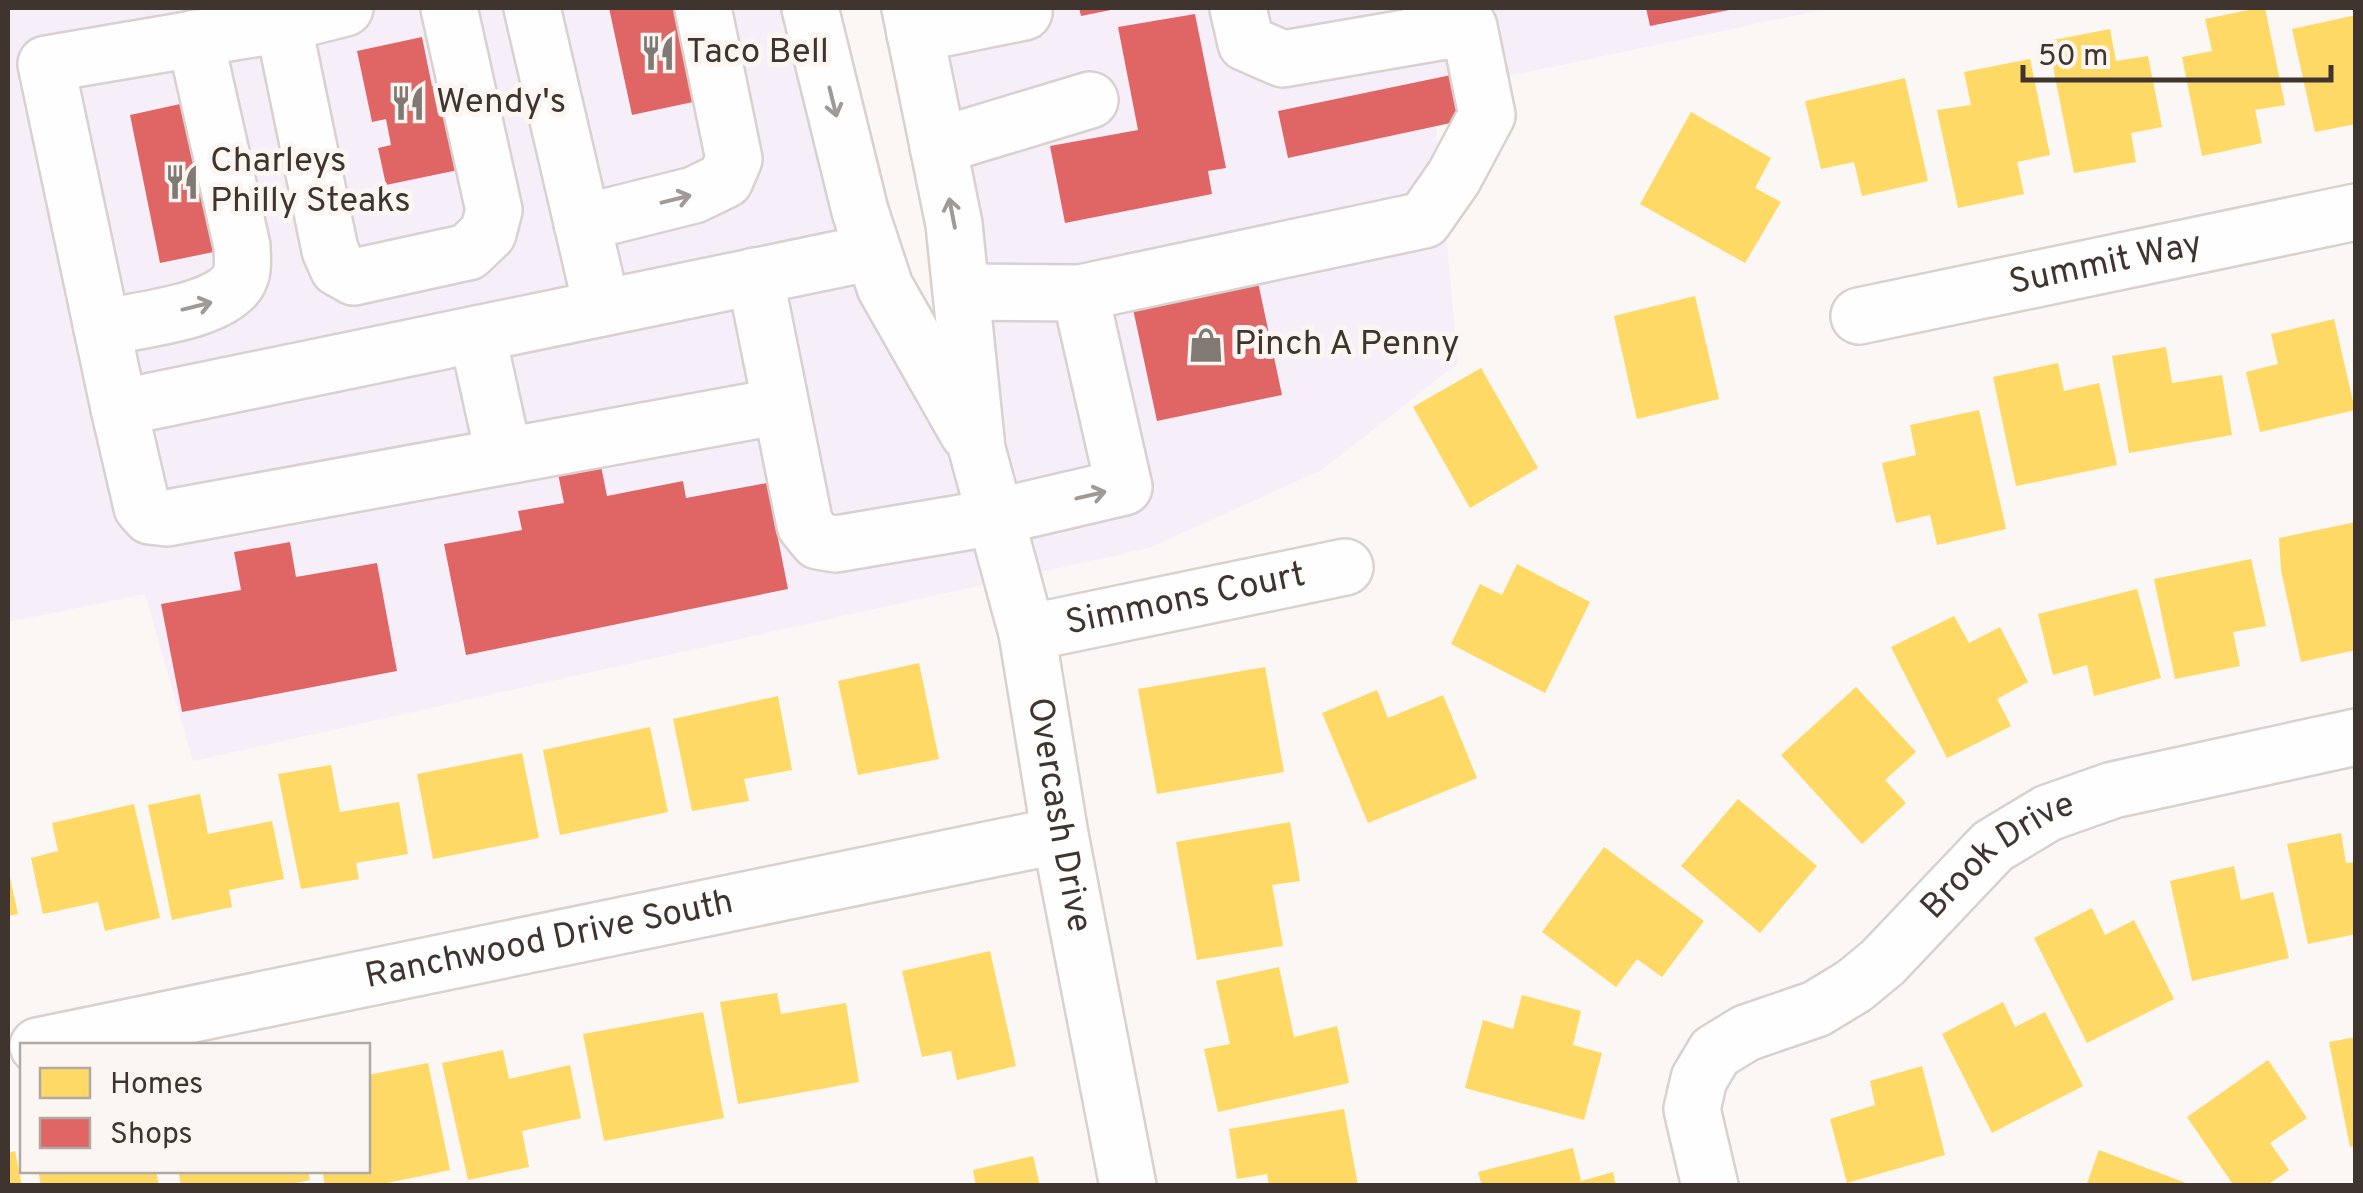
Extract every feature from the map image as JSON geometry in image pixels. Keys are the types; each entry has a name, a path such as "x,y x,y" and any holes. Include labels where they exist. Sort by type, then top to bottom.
{"street":[{"path":"346,8 283,13 196,38 27,68 102,328 142,507 150,516 168,518 780,406"},
{"path":"340,270 354,277 364,276 468,252 488,232 494,210 449,8"},
{"path":"532,8 602,308"},
{"path":"582,223 694,195 724,180 734,159 703,8"},
{"name":"Overcash Drive","path":"810,8 860,211 885,288 977,449"},
{"path":"962,292 1080,293 1424,220 1454,177 1487,115 1474,17 1283,59 1246,43 1238,8"},
{"path":"912,21 1024,12"},
{"path":"283,13 330,250 340,270 358,360"},
{"name":"Overcash Drive","path":"912,21 954,224 977,449 1027,633 1060,835 1128,1186"},
{"path":"102,328 209,304 234,288 240,278 242,246 196,38"},
{"path":"938,146 1090,100"},
{"name":"Summit Way","path":"1858,316 2356,212"},
{"path":"120,408 873,252"},
{"path":"755,276 804,525 818,541 836,544 996,517 1124,488 1080,293"},
{"path":"476,334 504,456"},
{"name":"Simmons Court","path":"1027,633 1345,567"},
{"name":"Brook Drive","path":"1710,1186 1692,1109 1699,1080 1715,1052 1746,1033 1816,1008 1854,986 1883,962 1993,846 2048,813 2113,790 2356,737"},
{"name":"Ranchwood Drive South","path":"53,1043 1060,835"}],"shaded area":[{"path":"8,8 788,8 956,456 991,583 193,761 145,594 8,622"},
{"path":"931,8 1831,8 1433,92 1458,363 1322,470 1149,548 1033,574 998,442"}],"building: Homes":[{"path":"2265,8 2285,105 2255,110 2262,143 2202,156 2182,57 2212,51 2205,19"},
{"path":"2356,15 2356,124 2315,132 2292,29"},
{"path":"2110,29 2116,61 2148,56 2162,127 2131,133 2136,162 2074,173 2048,41"},
{"path":"2030,59 2050,155 2017,162 2024,194 1958,208 1937,110 1971,105 1964,72"},
{"path":"1905,78 1928,181 1862,196 1854,162 1821,169 1805,101"},
{"path":"1691,112 1771,158 1755,188 1781,202 1745,263 1640,204"},
{"path":"1695,296 1719,399 1637,419 1614,316"},
{"path":"2334,319 2355,410 2260,432 2246,372 2278,364 2271,334"},
{"path":"2166,347 2172,383 2222,375 2232,435 2129,453 2112,356"},
{"path":"2058,363 2064,391 2099,383 2117,465 2016,486 1993,377"},
{"path":"1481,368 1538,468 1470,508 1413,407"},
{"path":"1979,410 2006,529 1937,545 1930,515 1896,523 1882,463 1916,455 1910,425"},
{"path":"2356,522 2356,650 2301,662 2281,570 2279,538"},
{"path":"2251,559 2266,626 2233,632 2240,666 2175,679 2154,579"},
{"path":"1517,564 1590,602 1545,693 1451,644 1480,584 1502,595"},
{"path":"2137,589 2161,678 2094,696 2087,665 2053,675 2038,614"},
{"path":"1954,616 1969,643 2000,627 2028,682 1997,699 2011,726 1947,758 1891,647"},
{"path":"919,663 939,759 858,775 838,681"},
{"path":"1265,667 1284,772 1157,794 1138,689"},
{"path":"1856,687 1916,752 1885,780 1906,803 1862,844 1781,755"},
{"path":"1377,690 1388,718 1443,695 1477,778 1368,823 1322,713"},
{"path":"778,696 792,770 744,779 749,801 692,811 673,719"},
{"path":"650,727 668,812 560,835 543,750"},
{"path":"522,753 539,838 433,859 417,774"},
{"path":"331,765 340,812 399,802 408,854 356,863 359,879 301,889 278,774"},
{"path":"200,794 208,834 272,821 284,879 229,890 232,907 172,920 148,805"},
{"path":"1738,799 1817,866 1760,933 1681,866"},
{"path":"134,804 160,918 105,931 98,902 43,914 31,858 58,851 52,823"},
{"path":"1290,822 1300,881 1272,885 1283,946 1197,960 1176,842"},
{"path":"2341,833 2346,863 2356,862 2356,934 2308,944 2287,844"},
{"path":"1604,847 1704,921 1662,977 1637,959 1616,987 1542,932"},
{"path":"2234,866 2241,900 2273,892 2289,958 2192,981 2170,881"},
{"path":"8,869 18,914 8,916"},
{"path":"2092,908 2105,935 2134,920 2174,999 2087,1043 2034,938"},
{"path":"990,951 1016,1066 957,1080 951,1051 922,1057 902,971"},
{"path":"1279,967 1294,1037 1337,1026 1349,1083 1218,1112 1204,1049 1230,1044 1216,981"},
{"path":"777,993 781,1014 846,1003 859,1082 738,1104 720,1002"},
{"path":"1522,995 1581,1011 1573,1045 1602,1053 1584,1120 1465,1088 1483,1020 1513,1029"},
{"path":"2003,1002 2015,1027 2045,1012 2083,1086 1992,1133 1942,1034"},
{"path":"703,1012 724,1118 604,1141 583,1034"},
{"path":"2356,1037 2356,1146 2350,1147 2329,1042"},
{"path":"503,1050 509,1079 570,1065 581,1118 522,1131 529,1167 468,1180 442,1063"},
{"path":"2268,1060 2307,1118 2270,1143 2289,1170 2266,1186 2234,1186 2187,1117"},
{"path":"428,1063 450,1170 373,1186 325,1186 323,1173 370,1173 370,1075"},
{"path":"1922,1066 1945,1155 1847,1183 1830,1119 1875,1105 1870,1081"},
{"path":"1344,1109 1358,1186 1269,1186 1267,1174 1237,1179 1229,1129"},
{"path":"1573,1148 1581,1181 1613,1172 1616,1186 1482,1186 1478,1172"},
{"path":"2099,1150 2191,1185 2191,1186 2086,1186"},
{"path":"15,1151 22,1186 8,1186 8,1153"},
{"path":"1033,1156 1040,1186 976,1186 973,1170"},
{"path":"39,1173 157,1173 159,1186 41,1186"},
{"path":"179,1173 309,1173 310,1180 283,1186 181,1186"}],"building: Shops":[{"name":"Taco Bell","path":"609,8 687,8 707,99 632,115"},
{"path":"1079,8 1116,8 1116,9 1081,16"},
{"path":"1646,8 1734,8 1734,9 1650,26"},
{"path":"1195,14 1226,168 1208,171 1212,194 1065,223 1050,146 1138,130 1118,27"},
{"name":"Wendy's","path":"422,37 432,86 445,83 463,169 386,185 378,148 391,145 386,119 372,122 357,51"},
{"path":"1451,75 1460,121 1288,158 1278,111"},
{"name":"Charleys Philly Steaks","path":"203,99 233,248 160,263 130,115"},
{"name":"Pinch A Penny","path":"1255,268 1282,395 1157,421 1130,295"},
{"path":"598,451 607,496 683,481 686,498 767,483 788,589 466,655 444,544 522,530 518,511 564,503 555,459"},
{"path":"290,542 296,577 377,563 397,671 182,712 161,604 241,590 234,552"}],"place":[{"name":"Taco Bell","path":"658,53"},
{"name":"Wendy's","path":"408,103"},
{"name":"Charleys Philly Steaks","path":"182,182"},
{"name":"Pinch A Penny","path":"1206,345"}]}
